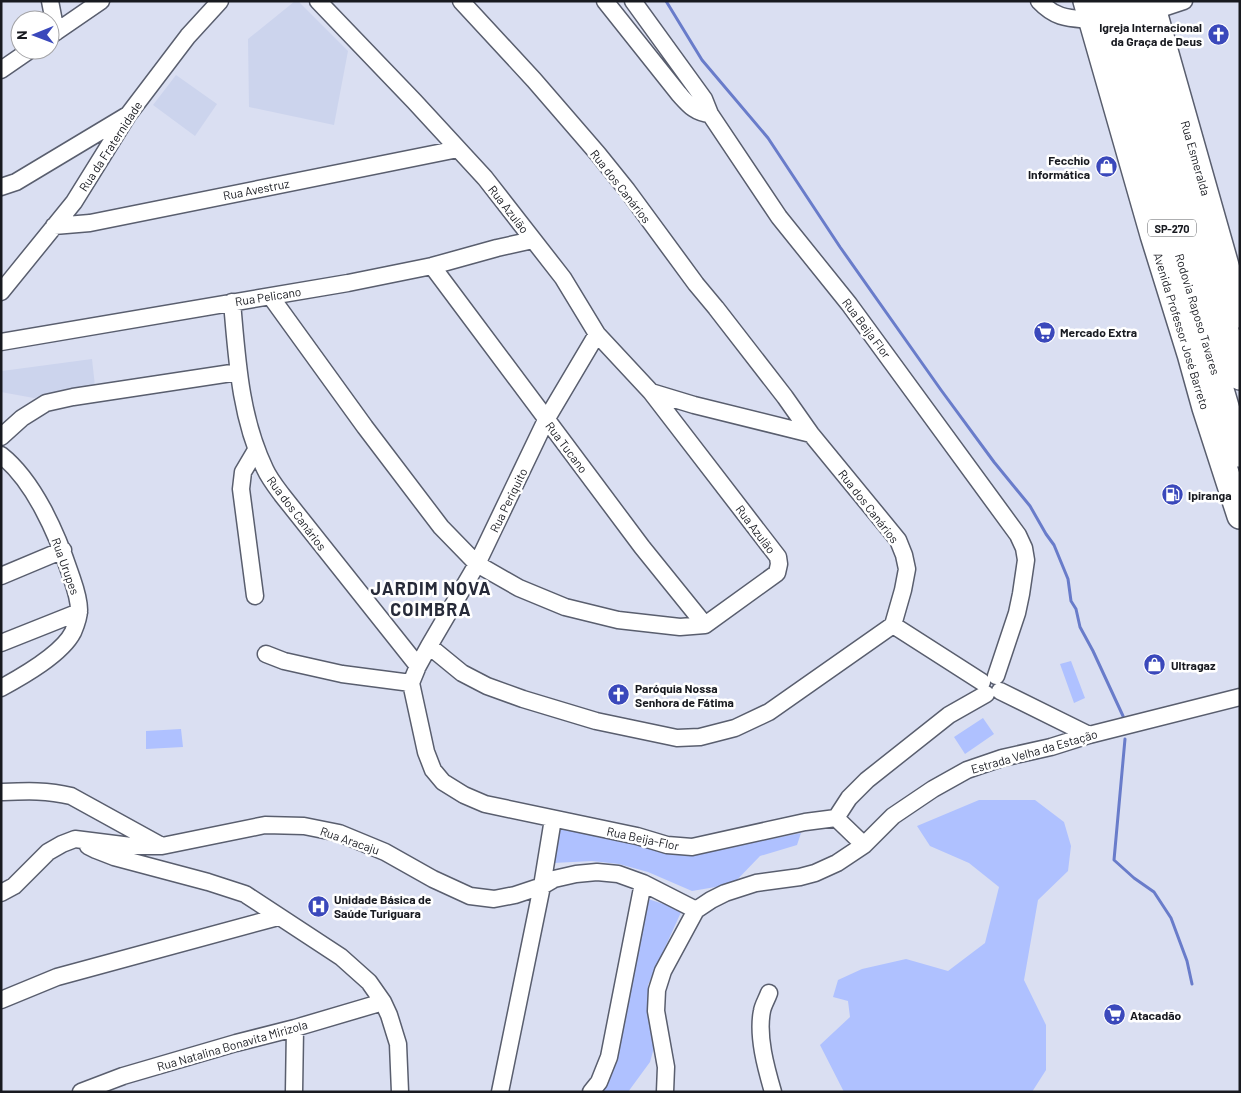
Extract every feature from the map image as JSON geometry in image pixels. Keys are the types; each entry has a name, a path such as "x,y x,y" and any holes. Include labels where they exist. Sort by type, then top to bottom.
{"highway":[{"name":"Rodovia Raposo Tavares","path":"1127,1 1240,377"},
{"path":"1148,4 1142,14 1150,77"},
{"name":"Rua Esmeralda","path":"1148,4 1240,315"},
{"name":"Rodovia Raposo Tavares","path":"1094,7 1240,454"},
{"name":"Avenida Professor José Barreto","path":"1094,7 1153,234 1205,408 1240,516"}],"street":[{"path":"60,29 101,1"},
{"name":"Rua da Fraternidade","path":"1,292 74,202 128,115 188,36 220,1"},
{"name":"Rua Azulão","path":"271,297 365,427 441,527 477,564 519,588 565,607 627,621 680,628 705,625 777,573 778,558 650,392 597,334 563,278 485,178 318,1"},
{"name":"Rua dos Canários","path":"461,1 534,80 598,154 696,284 785,397 811,434 898,540 907,569 893,625"},
{"path":"605,1 679,94 702,113 710,114"},
{"name":"Rua Beija Flor","path":"633,1 704,99 710,114 779,217 850,304 1018,535 1024,548 1026,560 1023,585 1017,613 991,686"},
{"path":"1148,4 1184,1"},
{"path":"1043,5 1056,15 1066,18 1094,7"},
{"path":"1,70 16,60"},
{"path":"1,186 16,182 128,115"},
{"name":"Rua Avestruz","path":"54,226 90,223 458,149"},
{"path":"74,202 74,210 82,219 90,223"},
{"name":"Rua Pelicano","path":"1,342 348,283 432,266 534,240"},
{"name":"Rua Tucano","path":"432,266 642,547 705,625"},
{"name":"Rua dos Canários","path":"232,302 238,372 249,427 256,450 266,471 282,495 418,666"},
{"name":"Rua Periquito","path":"418,666 477,564 546,420 597,334"},
{"path":"1,436 22,418 46,403 73,397 238,372"},
{"path":"650,392 811,434"},
{"path":"255,596 241,488 243,472 256,450"},
{"name":"Rua Urupes","path":"1,455 21,475 38,499 63,550 78,596 79,612 72,634 55,654 1,688"},
{"path":"1,576 63,550"},
{"path":"1,643 79,612"},
{"path":"428,646 462,673 487,686 523,699 596,721 677,738 700,737 735,728 769,712 893,625 991,686 1089,735"},
{"path":"266,654 284,661 342,674 411,683 418,666"},
{"name":"Rua Beija-Flor","path":"411,683 426,752 433,770 443,782 464,795 486,804 637,836 667,845 692,847 805,822 836,818"},
{"path":"864,845 836,818 850,798 867,780 950,715 991,686"},
{"name":"Estrada Velha da Estação","path":"665,1092 666,1067 656,1011 657,990 663,971 696,910 725,893 756,883 815,873 837,863 864,845 893,816 933,789 967,770 1002,758 1051,747 1089,735 1240,696"},
{"path":"1,792 56,792 71,796 162,846"},
{"path":"500,1092 542,886 553,819"},
{"name":"Rua Aracaju","path":"75,839 131,846 162,846 265,824 304,826 339,834 385,852 433,879 470,896 494,899 515,895 542,886 554,879 597,872 618,874 643,883 696,910"},
{"path":"1,893 14,886 48,852 75,839 114,857 245,894 341,957 369,982 383,1002 398,1044 400,1092"},
{"path":"591,1092 599,1082 609,1057 643,883"},
{"path":"1,1000 56,977 278,917"},
{"path":"769,993 762,1010 761,1024 762,1043 773,1092"},
{"name":"Rua Natalina Bonavita Mirizola","path":"83,1092 123,1076 383,1002"},
{"path":"294,1092 295,1028"}],"shaded area":[{"path":"295,1 298,1 348,51 334,125 249,107 248,39"},
{"path":"176,75 217,104 195,136 153,105"},
{"path":"92,359 95,386 34,398 1,392 2,371"},
{"path":"1071,661 1085,698 1074,703 1060,664"},
{"path":"983,718 994,734 965,754 954,737"},
{"path":"181,729 183,747 146,749 146,731"},
{"path":"979,800 1035,800 1064,822 1071,846 1068,871 1038,900 1024,980 1046,1025 1046,1070 1032,1092 844,1092 820,1045 850,1017 848,1001 833,997 838,980 862,969 906,959 948,971 985,943 999,887 969,863 930,846 917,826"},
{"path":"561,826 692,855 801,833 797,845 760,856 733,884 692,891 648,872 619,864 592,861 553,863"},
{"path":"645,898 682,910 648,985 655,1044 650,1062 628,1092 602,1092 606,1086 623,1028"}],"waterway":[{"path":"666,1 702,60 768,138 840,247 941,390 994,462 1030,506 1054,545 1068,579 1071,601 1076,609 1080,627 1123,716"},
{"path":"1125,739 1114,860 1134,878 1154,892 1171,918 1187,961 1192,984"}],"place":[{"name":"Igreja Internacional da Graça de Deus","path":"1218,34"},
{"name":"Fecchio Informática","path":"1106,167"},
{"name":"Mercado Extra","path":"1044,332"},
{"name":"Ipiranga","path":"1172,495"},
{"name":"Ultragaz","path":"1155,665"},
{"name":"Paróquia Nossa Senhora de Fátima","path":"619,695"},
{"name":"Unidade Básica de Saúde Turiguara","path":"318,906"},
{"name":"Atacadão","path":"1114,1015"}],"district":[{"name":"JARDIM NOVA COIMBRA","path":"431,598"}]}
